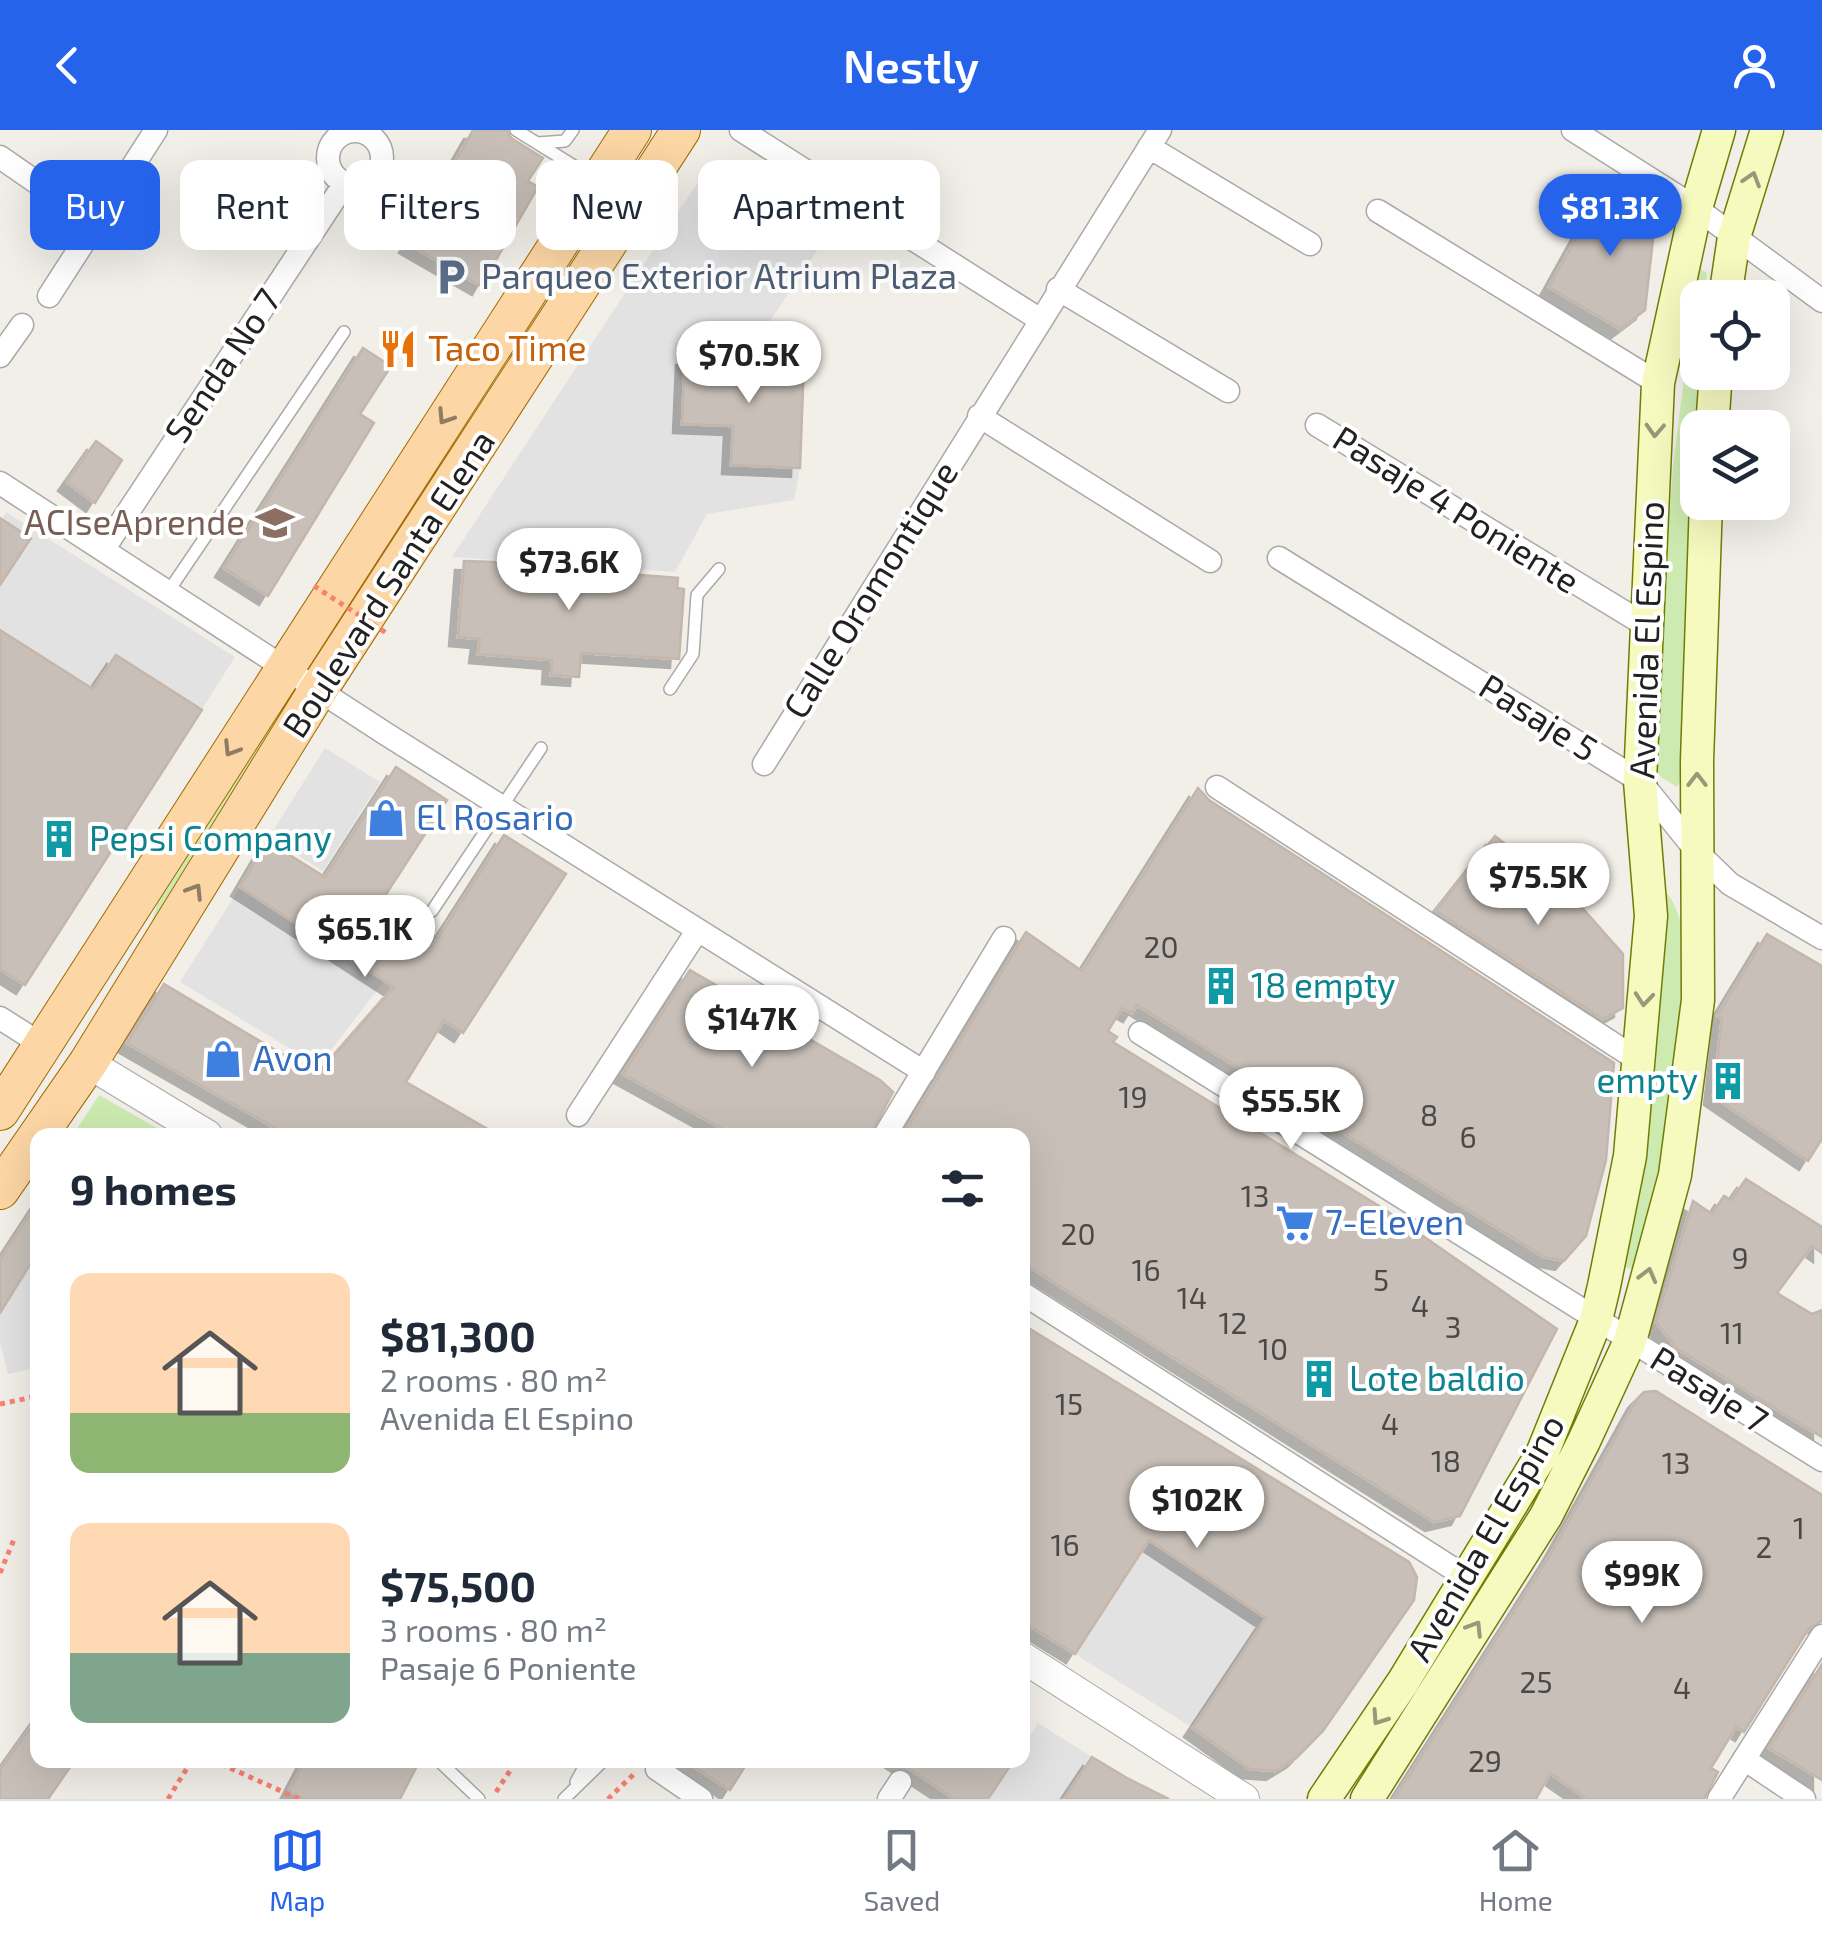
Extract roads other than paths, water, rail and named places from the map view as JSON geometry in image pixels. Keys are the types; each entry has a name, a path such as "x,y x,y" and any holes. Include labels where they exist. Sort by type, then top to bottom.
{"main road":[{"name":"Boulevard Santa Elena","path":"612,160 632,130"},
{"name":"Boulevard Santa Elena","path":"43,1128 88,1063 318,690 681,130"},
{"name":"Avenida El Espino","path":"1324,1799 1404,1682 1542,1454 1596,1320 1630,1156 1652,916 1640,781 1658,383 1696,208 1719,130"},
{"path":"1728,280 1734,237 1767,130"},
{"name":"Boulevard Santa Elena","path":"0,1111 553,250"},
{"name":"Avenida El Espino","path":"1367,1799 1546,1516 1630,1341 1678,1156 1698,1000 1706,520"},
{"path":"88,1063 80,1052 83,1022 144,924 150,908 151,877"},
{"path":"0,1162 56,1081 57,1058 44,1046"},
{"name":"Boulevard Santa Elena","path":"0,1190 30,1147"}],"street":[{"path":"136,160 156,130"},
{"path":"741,130 1039,319"},
{"path":"1573,130 1696,208 1822,302"},
{"name":"Calle Oromontique","path":"764,764 1155,138 1310,244"},
{"path":"0,157 30,178"},
{"name":"Senda No 7","path":"102,550 344,184"},
{"path":"1378,211 1658,383"},
{"path":"49,296 77,250"},
{"path":"1058,288 1228,391"},
{"path":"0,356 22,325"},
{"path":"979,416 1210,562"},
{"name":"Pasaje 4 Poniente","path":"1317,424 1646,626"},
{"path":"0,483 318,690 924,1072"},
{"name":"Pasaje 5","path":"1279,558 1640,781 1698,853 1730,884 1822,938"},
{"path":"1218,787 1638,1060"},
{"path":"578,1115 697,931"},
{"path":"889,1128 1004,938"},
{"path":"0,1018 44,1046"},
{"name":"Pasaje 7","path":"1140,1033 1822,1460"},
{"path":"88,1063 195,1128"},
{"path":"1030,1298 1466,1577"},
{"path":"1719,1799 1822,1636"},
{"path":"1030,1662 1244,1799"},
{"path":"1744,1760 1804,1799"},
{"path":"657,1768 701,1799"}],"lane":[{"path":"516,130 564,160"},
{"path":"536,143 566,140 573,130"},
{"path":"168,592 344,332"},
{"path":"670,689 693,654 697,595 719,569"},
{"path":"432,911 541,748"},
{"path":"446,1768 479,1799"},
{"path":"567,1797 583,1768"},
{"path":"567,1797 596,1768"}],"place":[{"name":"Parqueo Exterior Atrium Plaza","path":"451,277"},
{"name":"Taco Time","path":"398,349"},
{"name":"ACIseAprende","path":"275,523"},
{"name":"El Rosario","path":"386,818"},
{"name":"Pepsi Company","path":"59,839"},
{"name":"18 empty","path":"1221,986"},
{"name":"Avon","path":"223,1059"},
{"name":"empty","path":"1728,1081"},
{"name":"7-Eleven","path":"1295,1223"},
{"name":"Lote baldio","path":"1319,1379"}]}
